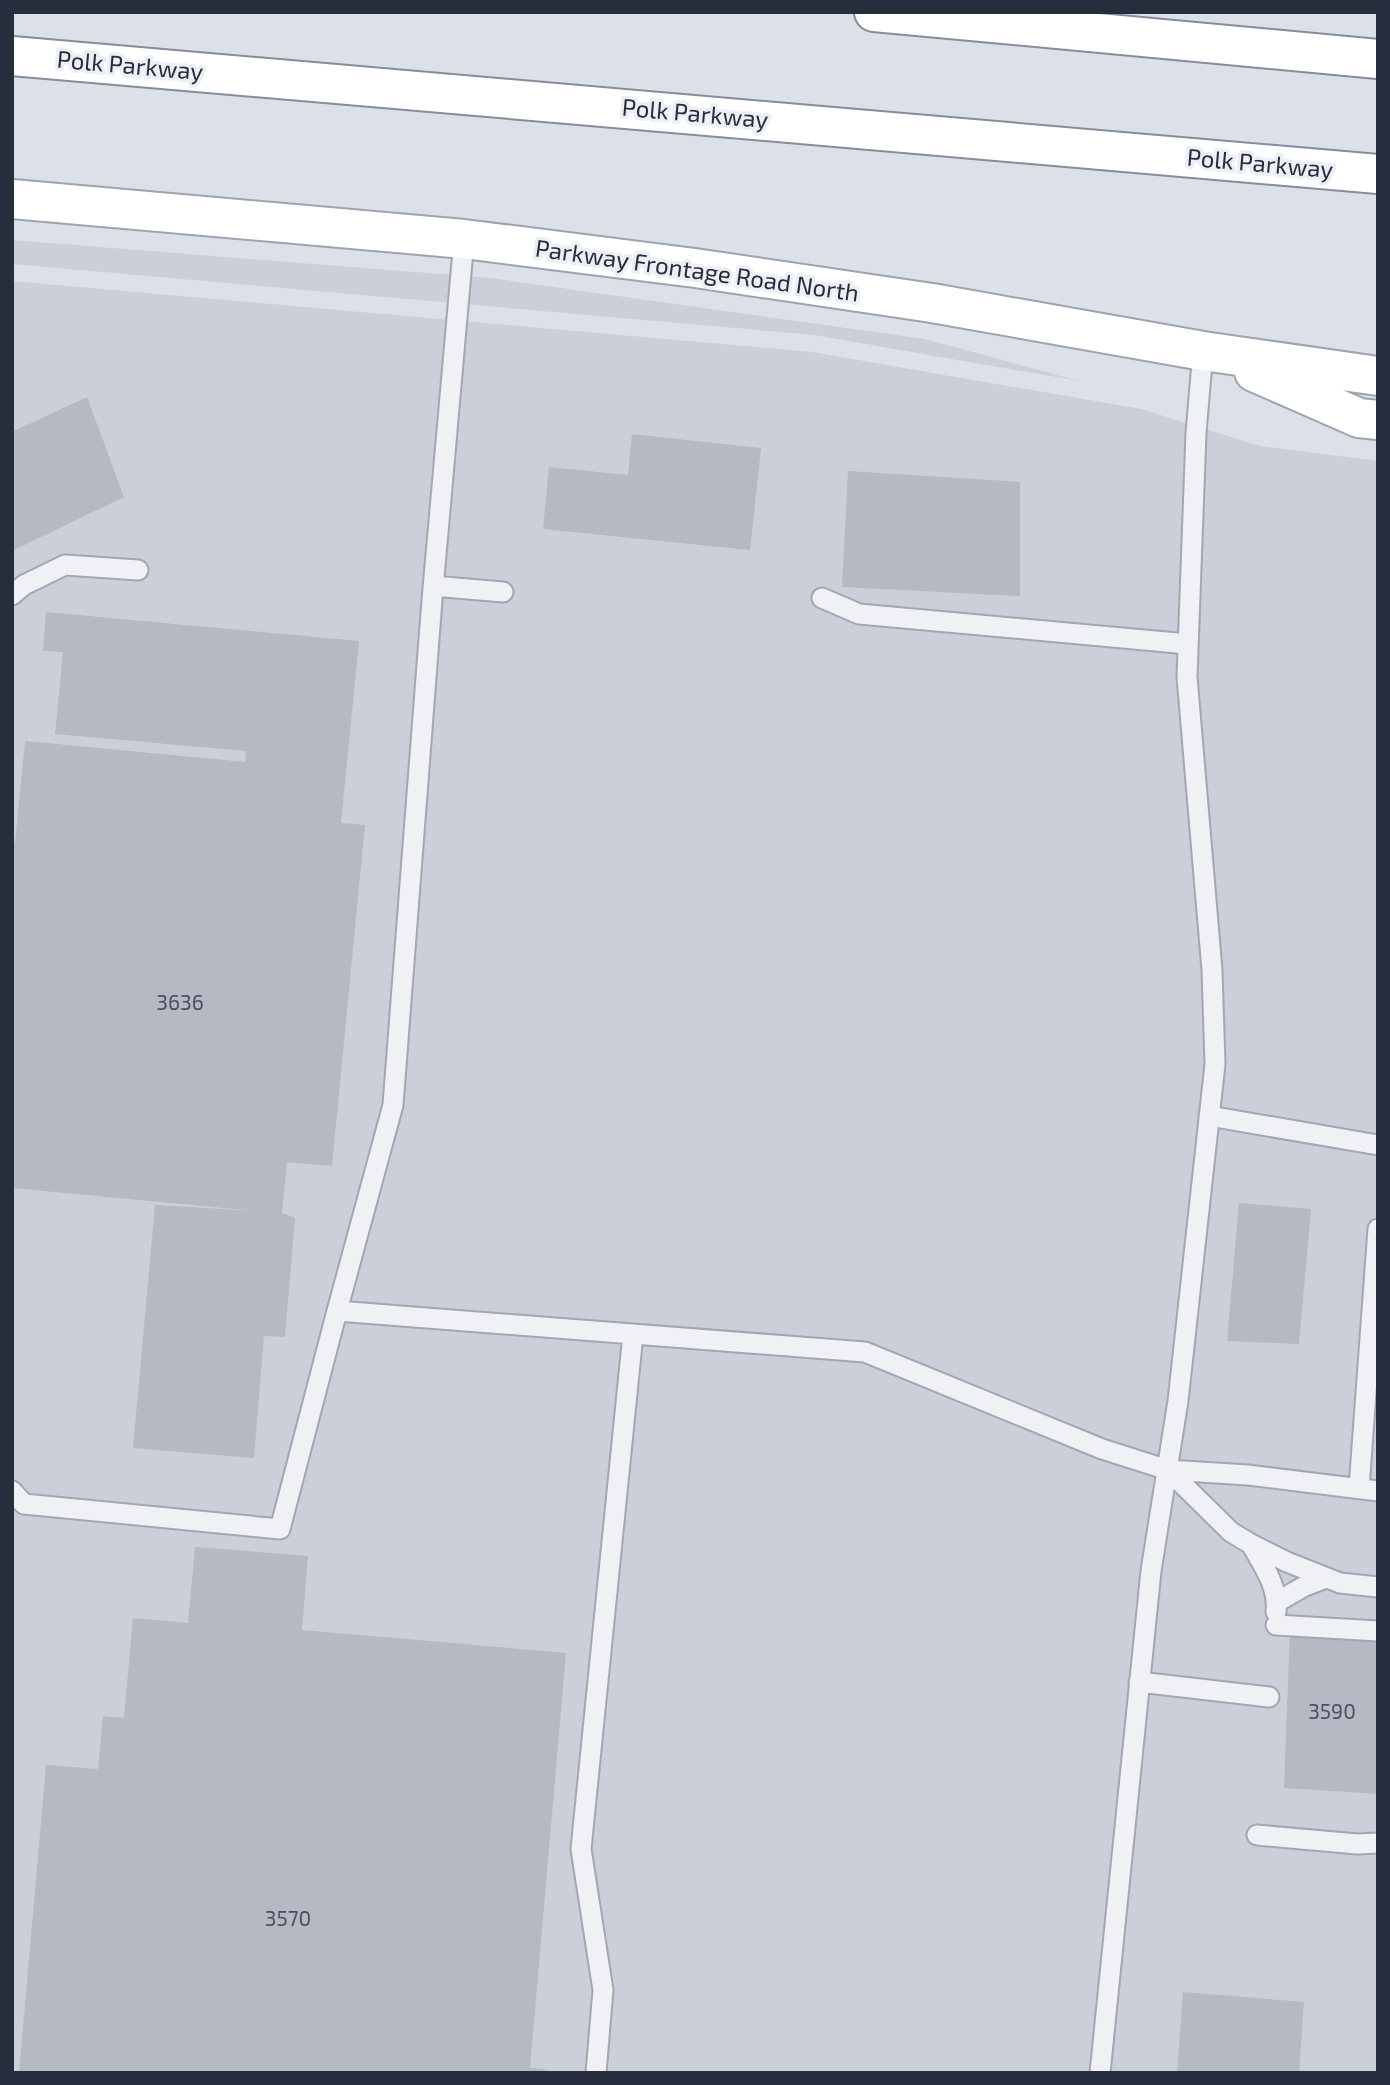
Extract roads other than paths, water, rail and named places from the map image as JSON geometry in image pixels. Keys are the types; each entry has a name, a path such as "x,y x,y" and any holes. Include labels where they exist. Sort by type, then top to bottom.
{"main road":[{"path":"874,12 1378,59"},
{"name":"Polk Parkway","path":"12,56 1378,174"},
{"name":"Parkway Frontage Road North","path":"12,198 464,239 695,268 932,303 1203,351 1378,376"},
{"path":"1203,351 1359,418 1378,420"}],"lane":[{"path":"12,1491 24,1504 280,1529 393,1105 433,586 464,239"},
{"path":"1100,2073 1151,1571 1178,1401 1215,1064 1212,970 1186,677 1196,433 1203,351"},
{"path":"12,595 23,585 65,565 138,570"},
{"path":"433,586 503,592"},
{"path":"822,598 859,614 1188,644"},
{"path":"1209,1116 1378,1145"},
{"path":"337,1311 865,1352 1102,1449 1168,1470 1248,1475 1368,1489 1378,1229"},
{"path":"596,2073 603,1990 582,1849 633,1334"},
{"path":"1168,1470 1231,1532 1251,1544 1339,1583 1378,1587"},
{"path":"1251,1544 1268,1575 1276,1613"},
{"path":"1276,1613 1303,1587 1326,1577"},
{"path":"1276,1613 1378,1631"},
{"path":"1139,1682 1269,1697"},
{"path":"1257,1835 1357,1844 1378,1843"}]}
